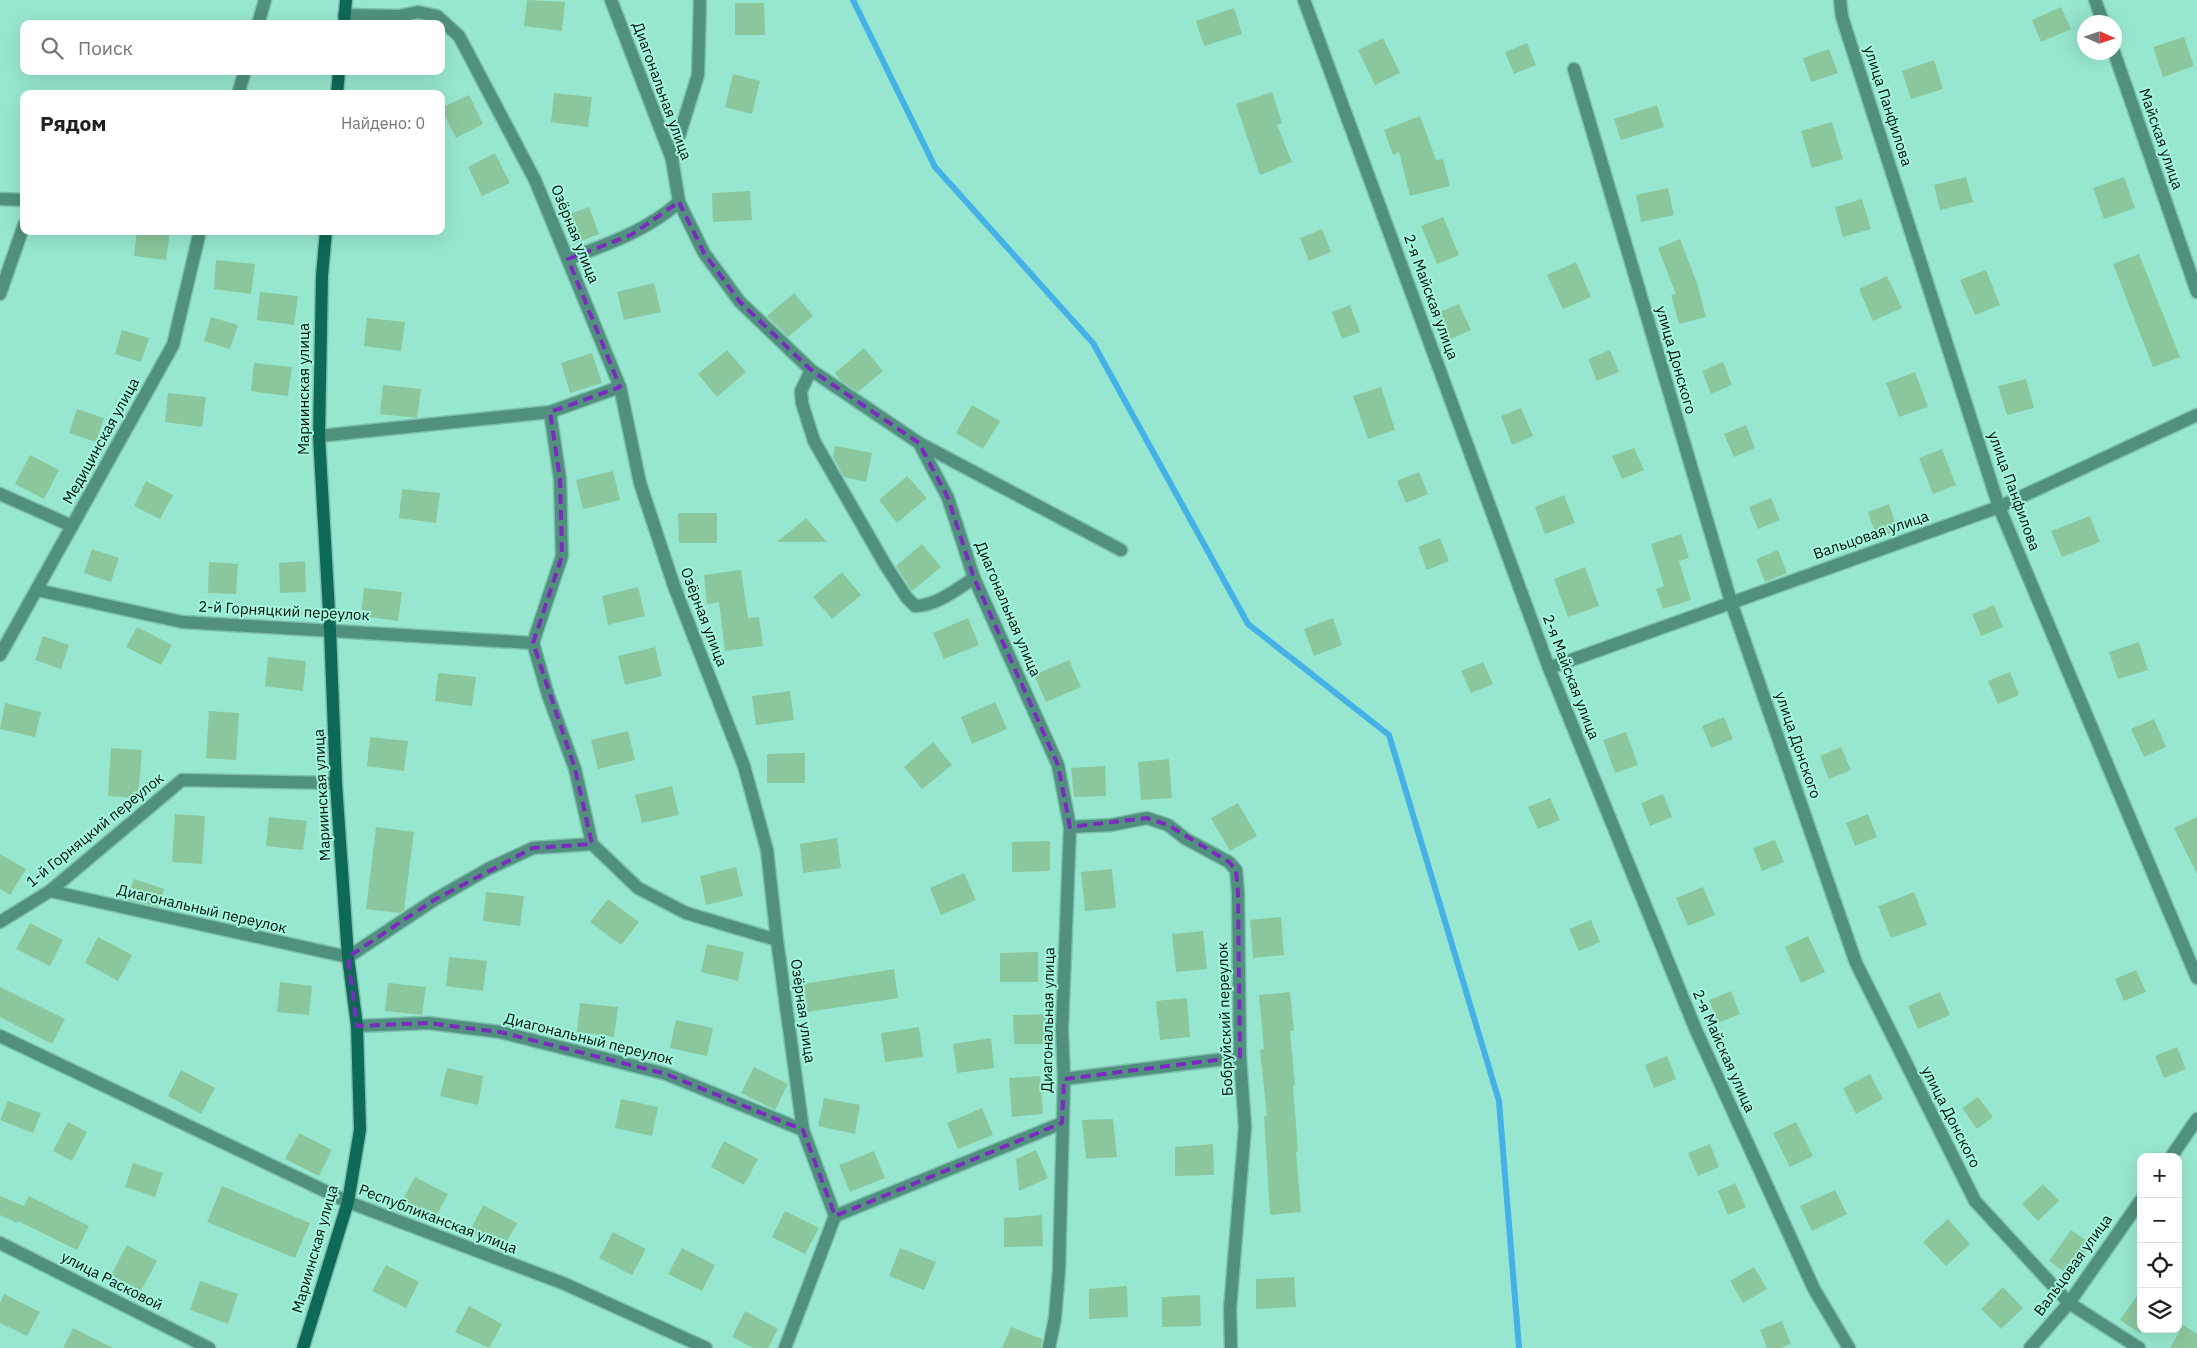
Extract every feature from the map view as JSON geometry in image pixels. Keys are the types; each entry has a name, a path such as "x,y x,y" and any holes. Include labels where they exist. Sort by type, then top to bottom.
{"main road":[{"path":"344,19 346,0"},
{"path":"338,90 339,75"},
{"name":"Мариинская улица","path":"303,1348 348,1202 360,1130 357,1026 348,957 336,782 330,629 319,436 322,276 326,235"}],"street":[{"path":"259,20 265,0"},
{"name":"Диагональная улица","path":"610,0 672,159 679,202 704,253 740,302 811,370 919,443 948,498 974,578 1058,765 1070,828 1062,1029 1064,1078 1060,1270 1055,1318 1048,1348"},
{"path":"672,159 698,75 700,0"},
{"name":"2-я Майская улица","path":"1304,0 1549,668 1695,1028 1814,1289 1849,1348"},
{"name":"улица Панфилова","path":"1840,0 1842,17 1999,507 2197,978"},
{"path":"2095,0 2100,15"},
{"name":"Озёрная улица","path":"344,19 400,16 418,12 437,16 441,20"},
{"name":"Озёрная улица","path":"445,23 459,36 535,180 620,387 640,483 674,586 744,766 767,850 777,940 803,1130 834,1216"},
{"name":"Майская улица","path":"2117,60 2197,292"},
{"name":"улица Донского","path":"1574,69 1731,602 1856,963 1975,1201 2070,1303 2139,1348"},
{"path":"239,90 243,75"},
{"path":"0,199 20,200"},
{"path":"568,260 631,235 664,216 679,202"},
{"path":"0,294 21,235"},
{"name":"Медицинская улица","path":"0,655 173,345 199,235"},
{"path":"811,370 800,391 814,441 886,566 907,598 915,606 924,606 974,578"},
{"path":"319,436 550,412 620,387"},
{"path":"550,412 560,479 562,556 533,643 548,695 575,769 592,844 638,888 686,913 777,940"},
{"name":"Вальцовая улица","path":"1549,668 1999,507 2197,415"},
{"path":"919,443 1121,550"},
{"path":"0,494 72,526"},
{"name":"2-й Горняцкий переулок","path":"37,590 182,622 330,629 533,643"},
{"name":"1-й Горняцкий переулок","path":"0,922 50,891 182,780 336,782"},
{"name":"Бобруйский переулок","path":"1070,828 1147,818 1168,825 1186,839 1229,862 1236,870 1238,893 1240,1057 1245,1127 1230,1309 1231,1348"},
{"path":"348,957 434,900 488,869 526,851 534,848 592,844"},
{"name":"Диагональный переулок","path":"50,891 348,957"},
{"name":"Диагональный переулок","path":"357,1026 428,1023 500,1032 666,1074 803,1130"},
{"name":"Республиканская улица","path":"0,1036 348,1202 565,1284 706,1348"},
{"path":"1064,1078 1240,1057"},
{"path":"2174,1153 2197,1119"},
{"path":"785,1348 834,1216 1062,1123"},
{"name":"Вальцовая улица","path":"2030,1348 2070,1303 2137,1206"},
{"name":"улица Расковой","path":"0,1243 209,1348"}],"highlighted area":[{"path":"679,202 704,253 740,302 811,370 919,443 948,498 974,578 1058,765 1070,827 1147,818 1168,825 1229,862 1236,870 1238,893 1240,1057 1064,1079 1062,1123 835,1216 803,1130 666,1074 500,1032 428,1023 357,1026 348,957 434,900 533,848 592,844 575,769 533,643 562,556 560,479 550,412 620,387 568,259 631,235"}],"building":[{"path":"527,0 565,2 562,31 524,26"},
{"path":"735,3 764,3 765,35 735,35"},
{"path":"2061,7 2071,29 2041,42 2032,20"},
{"path":"1234,8 1242,34 1204,46 1196,21"},
{"path":"2184,37 2194,66 2163,77 2153,47"},
{"path":"1383,38 1400,73 1375,85 1358,50"},
{"path":"1527,43 1536,65 1514,74 1505,52"},
{"path":"1829,49 1838,73 1811,82 1803,58"},
{"path":"1934,60 1943,89 1911,99 1902,71"},
{"path":"733,74 760,81 752,114 725,107"},
{"path":"1272,92 1282,123 1277,125 1292,162 1260,175 1236,104"},
{"path":"554,93 592,97 588,127 551,122"},
{"path":"469,95 483,124 456,138 445,116 445,106"},
{"path":"1657,105 1664,127 1621,140 1614,119"},
{"path":"1420,116 1436,160 1443,159 1450,186 1410,196 1399,152 1393,155 1384,130"},
{"path":"1832,122 1843,159 1812,168 1801,131"},
{"path":"495,153 510,183 482,196 468,167"},
{"path":"1966,177 1973,202 1940,210 1934,185"},
{"path":"2124,177 2135,208 2104,219 2093,188"},
{"path":"1668,188 1674,215 1641,222 1636,195"},
{"path":"750,191 752,220 713,222 712,193"},
{"path":"1862,199 1871,229 1843,237 1835,207"},
{"path":"589,207 599,234 574,244 564,216"},
{"path":"1443,217 1459,255 1437,264 1421,226"},
{"path":"1322,229 1331,252 1309,261 1300,238"},
{"path":"137,235 169,235 166,260 134,256"},
{"path":"1680,239 1697,283 1706,317 1679,324 1671,295 1676,294 1658,248"},
{"path":"2139,254 2180,357 2153,367 2113,264"},
{"path":"216,260 255,264 251,294 214,289"},
{"path":"1576,262 1591,297 1563,309 1547,275"},
{"path":"1986,270 2000,305 1975,315 1960,280"},
{"path":"1887,276 1902,308 1873,321 1859,289"},
{"path":"654,283 661,312 624,320 617,292"},
{"path":"260,292 298,296 294,325 257,320"},
{"path":"794,293 813,316 788,337 767,316"},
{"path":"1459,304 1471,330 1447,341 1435,314"},
{"path":"1350,305 1360,332 1342,339 1332,312"},
{"path":"211,317 238,325 230,349 204,341"},
{"path":"367,318 405,322 401,351 364,346"},
{"path":"122,330 149,338 141,362 115,354"},
{"path":"864,348 883,371 858,392 841,381 835,373"},
{"path":"727,350 746,372 717,397 698,374"},
{"path":"1610,350 1619,372 1597,381 1588,359"},
{"path":"592,353 602,383 570,393 561,363"},
{"path":"1723,362 1732,385 1711,394 1702,371"},
{"path":"254,363 292,367 288,396 251,391"},
{"path":"1915,372 1928,407 1899,417 1886,383"},
{"path":"2026,379 2034,408 2007,415 1998,386"},
{"path":"383,385 421,389 417,418 380,414"},
{"path":"1381,387 1395,430 1368,439 1353,396"},
{"path":"168,393 206,397 202,427 165,422"},
{"path":"972,405 1000,421 983,449 956,433"},
{"path":"1521,408 1533,436 1512,445 1501,416"},
{"path":"77,409 104,418 96,442 69,433"},
{"path":"1746,425 1755,448 1734,457 1724,434"},
{"path":"835,446 872,453 866,482 844,477 833,457"},
{"path":"1634,448 1644,470 1622,479 1612,456"},
{"path":"1942,449 1956,485 1933,494 1919,458"},
{"path":"30,455 59,470 44,499 15,484"},
{"path":"613,471 620,500 583,509 576,480"},
{"path":"1419,472 1428,494 1406,503 1397,481"},
{"path":"907,476 927,498 897,523 879,500"},
{"path":"146,481 173,495 160,519 134,506"},
{"path":"402,489 440,493 436,523 399,518"},
{"path":"1564,495 1575,523 1545,534 1535,507"},
{"path":"1771,498 1780,520 1758,529 1749,507"},
{"path":"1889,504 1898,531 1877,538 1868,512"},
{"path":"678,513 717,513 717,543 679,543"},
{"path":"2090,516 2100,542 2062,557 2051,531"},
{"path":"806,518 827,542 777,542"},
{"path":"1681,534 1689,558 1679,561 1691,600 1663,609 1656,589 1664,586 1651,544"},
{"path":"1440,538 1449,561 1427,570 1418,547"},
{"path":"922,544 941,567 912,591 896,566"},
{"path":"92,549 119,558 111,582 84,573"},
{"path":"1778,550 1787,573 1765,582 1756,559"},
{"path":"305,561 306,592 280,593 279,563"},
{"path":"209,562 238,564 236,594 208,593"},
{"path":"1585,567 1599,606 1568,617 1554,579"},
{"path":"741,570 748,618 759,617 763,646 725,651 719,602 707,604 704,575"},
{"path":"842,572 861,595 832,619 813,597"},
{"path":"638,587 645,616 608,625 602,596"},
{"path":"364,588 402,592 398,621 361,616"},
{"path":"1994,605 2003,627 1981,636 1972,614"},
{"path":"968,618 979,645 944,659 933,633"},
{"path":"1333,618 1342,645 1314,656 1304,629"},
{"path":"137,627 172,645 161,665 126,647"},
{"path":"43,636 69,645 61,669 35,660"},
{"path":"2139,642 2148,670 2118,679 2109,652"},
{"path":"655,647 662,676 625,685 618,656"},
{"path":"268,657 306,661 303,691 265,686"},
{"path":"1069,660 1081,687 1046,702 1034,675"},
{"path":"1483,662 1493,684 1471,693 1461,671"},
{"path":"2010,672 2019,695 1998,704 1988,681"},
{"path":"438,673 476,677 472,706 435,701"},
{"path":"790,691 794,720 756,725 752,696"},
{"path":"995,702 1007,729 972,744 961,717"},
{"path":"5,703 41,712 35,737 0,729"},
{"path":"209,711 239,713 236,760 206,758"},
{"path":"1724,717 1733,739 1711,748 1702,726"},
{"path":"2154,719 2166,747 2144,757 2131,729"},
{"path":"628,731 635,760 598,769 591,740"},
{"path":"1626,732 1638,765 1615,773 1603,740"},
{"path":"370,737 408,741 404,771 367,766"},
{"path":"933,742 952,765 922,789 904,767"},
{"path":"1841,747 1851,770 1829,779 1820,756"},
{"path":"111,748 142,750 138,798 108,796"},
{"path":"805,753 805,783 767,783 767,754"},
{"path":"1169,759 1172,798 1141,800 1138,762"},
{"path":"1105,766 1106,796 1074,797 1071,768"},
{"path":"672,786 679,815 642,823 635,795"},
{"path":"1663,794 1672,817 1650,826 1641,803"},
{"path":"1550,798 1560,820 1538,829 1528,807"},
{"path":"1238,803 1257,836 1230,851 1211,818"},
{"path":"175,814 205,816 202,864 172,862"},
{"path":"1868,814 1877,837 1855,846 1846,823"},
{"path":"269,817 307,821 303,850 266,846"},
{"path":"2197,817 2197,874 2174,828"},
{"path":"376,827 414,832 404,910 399,913 366,909"},
{"path":"837,838 841,868 803,873 800,844"},
{"path":"1775,840 1784,862 1762,871 1753,848"},
{"path":"1050,841 1050,871 1012,872 1012,842"},
{"path":"0,854 26,869 10,895 0,889"},
{"path":"736,867 743,896 706,905 700,876"},
{"path":"1112,869 1116,908 1085,911 1081,872"},
{"path":"964,873 976,900 941,915 930,888"},
{"path":"134,879 164,889 159,907 127,900"},
{"path":"1703,887 1715,915 1688,926 1676,898"},
{"path":"486,892 524,896 520,926 483,921"},
{"path":"1914,892 1927,925 1891,938 1878,906"},
{"path":"608,899 639,922 621,945 590,922"},
{"path":"1281,917 1284,955 1253,958 1250,920"},
{"path":"1591,920 1600,942 1579,951 1569,929"},
{"path":"30,923 63,940 50,966 16,949"},
{"path":"1203,931 1207,969 1176,972 1172,934"},
{"path":"1808,936 1825,972 1801,983 1785,947"},
{"path":"98,937 132,955 118,981 85,963"},
{"path":"707,944 744,952 738,981 701,972"},
{"path":"1038,952 1038,982 1000,982 1000,953"},
{"path":"449,957 487,961 483,991 446,986"},
{"path":"894,969 898,998 801,1013 797,985"},
{"path":"2136,970 2146,992 2124,1001 2115,979"},
{"path":"280,982 312,986 309,1015 277,1012"},
{"path":"388,983 426,987 422,1015 385,1011"},
{"path":"0,987 65,1019 52,1044 0,1017"},
{"path":"1731,991 1740,1014 1718,1023 1709,1000"},
{"path":"1290,992 1294,1031 1290,1031 1295,1085 1293,1086 1298,1152 1296,1152 1301,1212 1270,1215 1264,1116 1267,1116 1260,1050 1264,1049 1259,995"},
{"path":"1940,992 1950,1015 1918,1029 1908,1006"},
{"path":"1187,998 1190,1037 1160,1040 1156,1001"},
{"path":"580,1003 618,1007 614,1037 577,1032"},
{"path":"1052,1014 1052,1044 1014,1044 1013,1015"},
{"path":"676,1020 713,1028 707,1056 670,1048"},
{"path":"919,1027 923,1057 885,1062 881,1033"},
{"path":"991,1038 994,1068 957,1073 953,1044"},
{"path":"2177,1047 2186,1069 2164,1078 2155,1056"},
{"path":"1667,1056 1676,1079 1654,1088 1645,1065"},
{"path":"754,1067 788,1084 775,1110 741,1093"},
{"path":"447,1068 483,1076 478,1105 440,1096"},
{"path":"181,1070 215,1088 201,1114 168,1096"},
{"path":"1870,1074 1883,1099 1856,1114 1843,1088"},
{"path":"1040,1076 1043,1114 1012,1117 1009,1078"},
{"path":"1978,1097 1993,1117 1977,1129 1962,1108"},
{"path":"824,1098 860,1105 855,1134 818,1126"},
{"path":"621,1099 658,1107 652,1136 615,1128"},
{"path":"8,1101 41,1113 33,1133 0,1120"},
{"path":"982,1108 993,1135 958,1149 947,1123"},
{"path":"1113,1119 1117,1157 1086,1159 1082,1120"},
{"path":"68,1122 87,1132 72,1161 53,1151"},
{"path":"1796,1122 1813,1156 1790,1167 1773,1133"},
{"path":"299,1133 332,1150 319,1176 285,1159"},
{"path":"724,1141 758,1159 744,1185 711,1167"},
{"path":"1213,1144 1214,1175 1175,1176 1175,1147"},
{"path":"1710,1144 1719,1167 1698,1176 1688,1153"},
{"path":"1036,1150 1048,1178 1019,1191 1016,1159"},
{"path":"874,1151 885,1178 850,1192 839,1165"},
{"path":"133,1163 163,1173 155,1197 125,1187"},
{"path":"415,1177 448,1194 434,1220 401,1203"},
{"path":"1735,1183 1746,1207 1728,1215 1718,1191"},
{"path":"2043,1184 2059,1201 2038,1221 2022,1204"},
{"path":"222,1186 310,1223 295,1258 207,1222"},
{"path":"1835,1190 1847,1214 1812,1231 1800,1206"},
{"path":"0,1196 24,1206 29,1196 89,1226 77,1250 18,1221 17,1223 0,1215"},
{"path":"483,1205 517,1223 503,1249 470,1231"},
{"path":"785,1211 819,1228 805,1254 772,1237"},
{"path":"1042,1215 1043,1246 1004,1247 1004,1218"},
{"path":"1948,1219 1970,1244 1946,1266 1923,1242"},
{"path":"2071,1230 2091,1244 2069,1275 2049,1261"},
{"path":"613,1232 646,1249 632,1275 599,1258"},
{"path":"127,1245 157,1261 141,1291 111,1275"},
{"path":"682,1248 715,1265 702,1291 668,1274"},
{"path":"900,1248 936,1262 924,1290 889,1276"},
{"path":"386,1265 419,1282 406,1308 372,1291"},
{"path":"1754,1267 1767,1289 1743,1303 1730,1281"},
{"path":"1294,1277 1296,1307 1256,1309 1256,1279"},
{"path":"200,1281 238,1294 228,1324 190,1310"},
{"path":"1127,1286 1128,1317 1089,1319 1089,1289"},
{"path":"2003,1287 2023,1308 2001,1329 1981,1309"},
{"path":"4,1294 40,1312 27,1336 0,1323 0,1303"},
{"path":"1200,1295 1201,1326 1162,1327 1162,1297"},
{"path":"2137,1296 2137,1331 2120,1320"},
{"path":"469,1306 502,1324 489,1348 455,1332"},
{"path":"745,1311 778,1329 768,1348 753,1348 732,1337"},
{"path":"1782,1321 1791,1344 1781,1348 1767,1348 1760,1330"},
{"path":"2183,1325 2197,1334 2197,1348 2170,1348 2178,1333 2182,1333"},
{"path":"1011,1327 1042,1339 1041,1348 1002,1348"},
{"path":"73,1328 113,1348 63,1348"}],"waterway":[{"path":"853,0 935,167 1093,343 1248,624 1389,735 1499,1101 1519,1348"}]}
